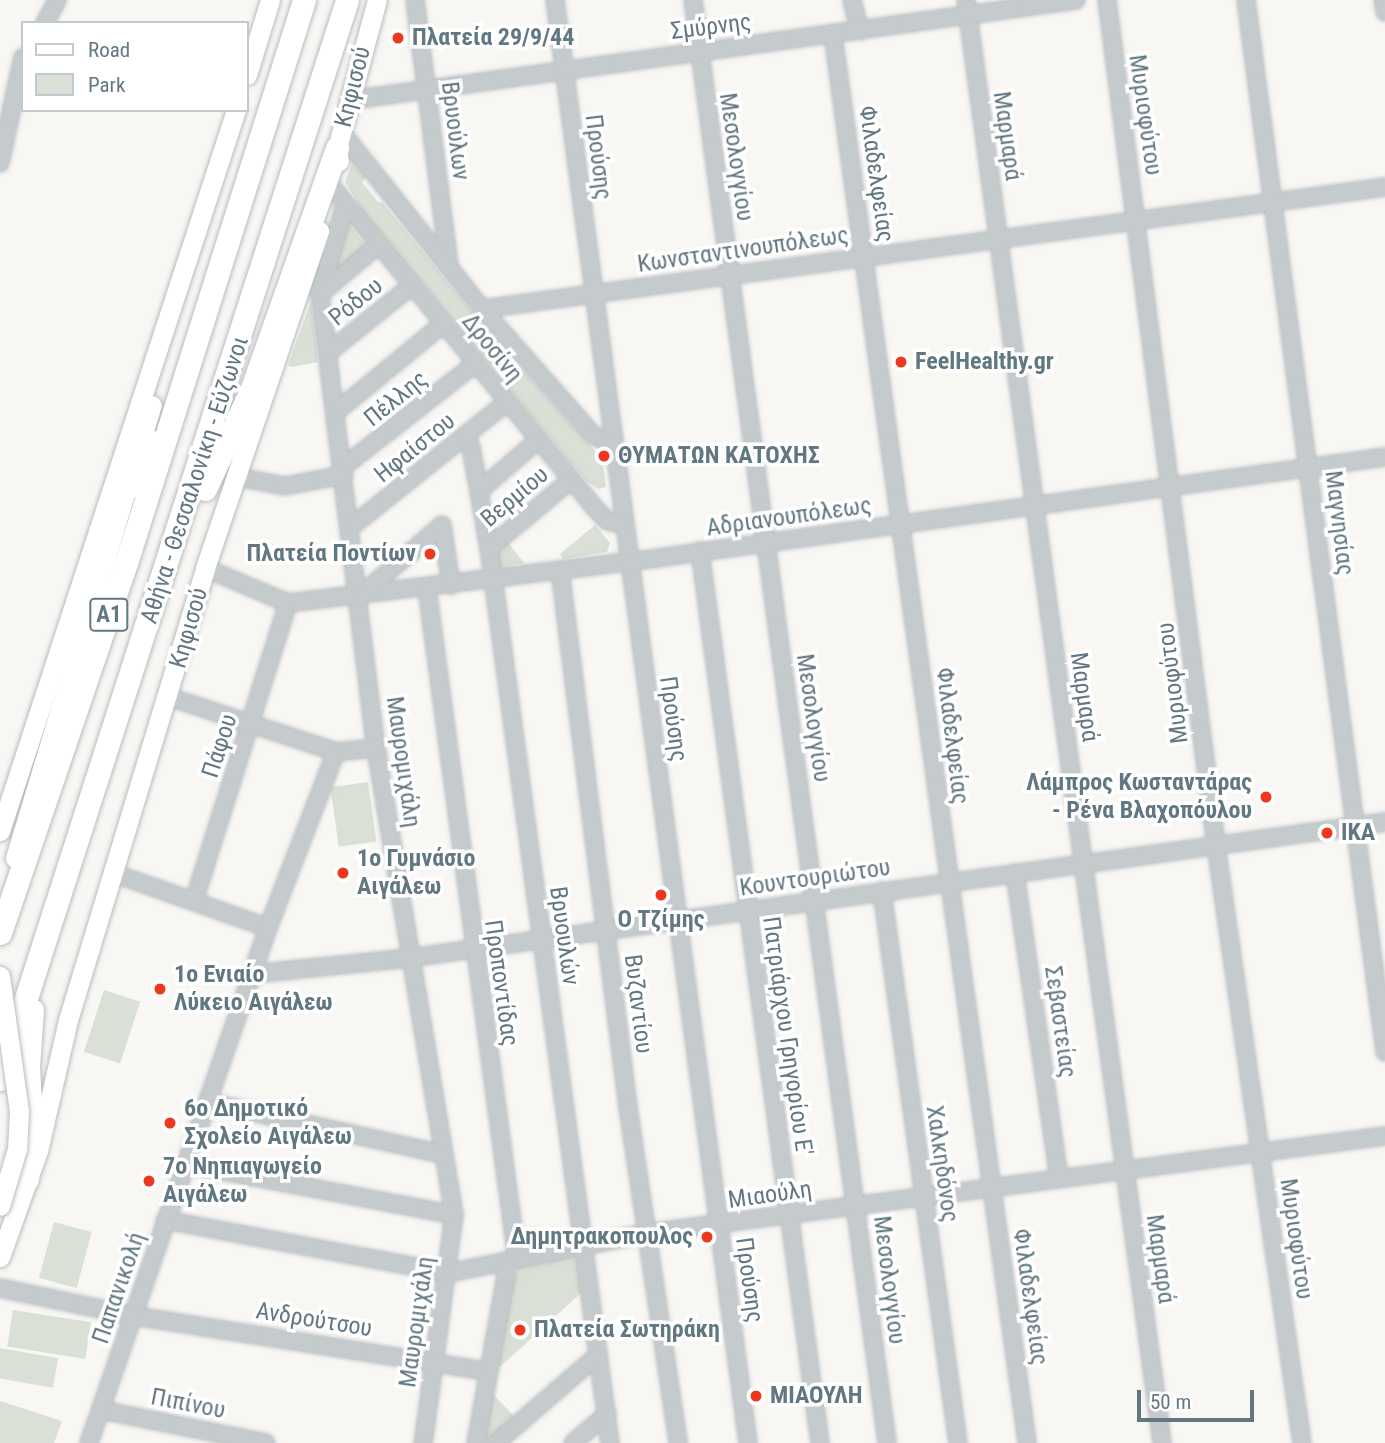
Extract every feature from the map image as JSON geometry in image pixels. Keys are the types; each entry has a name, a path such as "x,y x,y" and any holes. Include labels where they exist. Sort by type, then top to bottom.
{"highway":[{"name":"Αθήνα - Θεσσαλονίκη - Εύζωνοι","path":"0,933 182,386 304,0"},
{"name":"Αθήνα - Θεσσαλονίκη - Εύζωνοι","path":"0,1079 165,578 347,0"},
{"path":"165,578 252,388 340,141"},
{"path":"131,486 182,386"},
{"path":"27,1179 32,1115 28,1043 37,965"}],"main road":[{"path":"248,72 270,0"},
{"name":"Κηφισού","path":"0,1257 50,1108 68,1020 169,697 205,568 333,188 340,141 377,0"},
{"path":"0,831 48,673 201,222 235,112"},
{"path":"0,924 26,820 131,486 201,222"},
{"path":"0,976 19,1112 15,1156 0,1206"}],"street":[{"path":"46,21 57,0"},
{"name":"Βρυούλων","path":"415,0 449,267"},
{"name":"Προύσης","path":"555,0 748,1443"},
{"name":"Μεσολογγίου","path":"693,0 887,1443"},
{"path":"852,0 860,31"},
{"name":"Σμύρνης","path":"351,100 860,31 967,8 1076,0"},
{"name":"Μυριοφύτου","path":"1107,0 1173,487 1216,845 1301,1443"},
{"name":"Μαγνησίας","path":"1246,0 1385,1052"},
{"path":"1383,0 1385,12"},
{"name":"Μαρμαρά","path":"967,8 1162,1443"},
{"name":"Φιλαδελφείας","path":"833,35 1027,1443"},
{"path":"0,163 21,66"},
{"name":"Δροσίνη","path":"340,141 594,436 614,445"},
{"name":"Κωνσταντινουπόλεως","path":"482,309 998,237 1385,187"},
{"name":"Δροσίνη","path":"333,188 377,246 603,517 624,524"},
{"name":"Μαυρομιχάλη","path":"345,205 320,294 360,596 376,748 454,1216 423,1443"},
{"path":"320,294 377,246"},
{"name":"Ρόδου","path":"329,352 411,286"},
{"path":"337,411 443,324"},
{"name":"Πέλλης","path":"344,471 475,364"},
{"name":"Ηφαίστου","path":"351,527 507,402"},
{"name":"Βρυουλών","path":"465,437 479,491 489,548 610,1443"},
{"path":"479,491 538,440"},
{"name":"Αδριανουπόλεως","path":"205,568 288,603 629,562 1385,457"},
{"path":"237,477 285,486 344,471"},
{"name":"Βερμίου","path":"489,548 571,480"},
{"path":"360,596 442,525 451,585"},
{"name":"Πατριάρχου Γρηγορίου Ε'","path":"700,551 820,1443"},
{"name":"Βυζαντίου","path":"560,570 606,930 678,1443"},
{"name":"Προποντίδας","path":"426,588 511,1259 487,1371 476,1443"},
{"name":"Πάφου","path":"194,901 288,603"},
{"path":"169,697 336,752 376,748"},
{"name":"Παπανικολή","path":"89,1443 268,928 336,752"},
{"name":"Κουντουριώτου","path":"252,974 410,958 1385,822"},
{"path":"113,873 268,928"},
{"name":"Σεβαστείας","path":"1015,873 1059,1177"},
{"name":"Χαλκηδόνος","path":"882,891 958,1443"},
{"path":"207,1101 442,1154"},
{"name":"Μιαούλη","path":"165,1220 448,1273 583,1243 648,1233 857,1207 1124,1168 1385,1136"},
{"path":"185,1164 454,1216"},
{"name":"Ανδρούτσου","path":"0,1288 134,1316 487,1371"},
{"path":"496,1443 598,1355"},
{"name":"Πιπίνου","path":"101,1410 266,1443"},
{"path":"573,1443 607,1414"}],"green space":[{"path":"355,156 370,174 362,182 378,202 383,203 484,327 596,452 601,451 606,487 598,489 586,481 364,213 345,182"},
{"path":"348,223 368,248 332,278 346,224"},
{"path":"311,302 318,362 292,367 288,365"},
{"path":"595,525 610,543 607,552 563,559 560,554"},
{"path":"507,541 524,563 498,567 494,551"},
{"path":"368,782 376,841 339,847 330,787"},
{"path":"104,990 140,1002 120,1064 84,1052"},
{"path":"54,1222 92,1232 77,1288 39,1278"},
{"name":"Πλατεία Σωτηράκη","path":"571,1255 577,1263 581,1293 500,1367 492,1365 517,1267"},
{"path":"13,1310 91,1322 85,1359 7,1347"},
{"path":"0,1348 58,1358 53,1388 0,1378"},
{"path":"491,1392 517,1419 485,1443"},
{"path":"0,1401 62,1421 54,1443 0,1443"}],"place":[{"name":"Πλατεία 29/9/44","path":"398,38"},
{"name":"FeelHealthy.gr","path":"901,362"},
{"name":"ΘΥΜΑΤΩΝ ΚΑΤΟΧΗΣ","path":"604,456"},
{"name":"Πλατεία Ποντίων","path":"430,554"},
{"name":"Λάμπρος Κωσταντάρας - Ρένα Βλαχοπόυλου","path":"1266,797"},
{"name":"ΙΚΑ","path":"1327,833"},
{"name":"1ο Γυμνάσιο Αιγάλεω","path":"343,873"},
{"name":"Ο Τζίμης","path":"661,895"},
{"name":"1ο Ενιαίο Λύκειο Αιγάλεω","path":"160,989"},
{"name":"6ο Δημοτικό Σχολείο Αιγάλεω","path":"170,1123"},
{"name":"7ο Νηπιαγωγείο Αιγάλεω","path":"149,1181"},
{"name":"Δημητρακοπουλος","path":"707,1237"},
{"name":"Πλατεία Σωτηράκη","path":"520,1330"},
{"name":"ΜΙΑΟΥΛΗ","path":"756,1396"}]}
